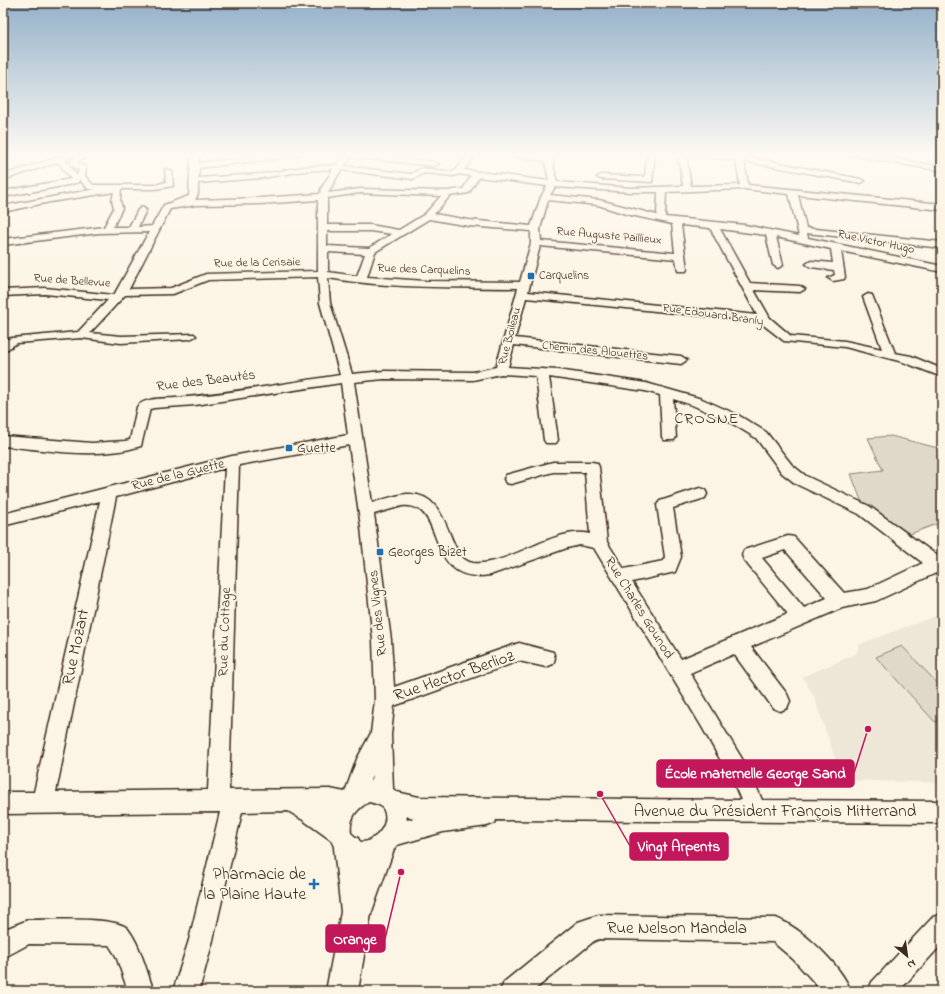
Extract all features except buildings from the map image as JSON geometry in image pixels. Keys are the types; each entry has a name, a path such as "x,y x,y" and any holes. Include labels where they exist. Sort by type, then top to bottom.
{"main road":[{"path":"344,841 356,914"},
{"path":"342,991 356,914 386,842"}],"street":[{"path":"3,209 47,200"},
{"path":"108,229 118,208 116,200"},
{"path":"81,335 119,295 167,207 185,200"},
{"path":"167,207 196,202 270,200"},
{"name":"Rue des Vignes","path":"324,200 323,274 325,303 347,379 354,439 366,511 382,640 385,700 381,735 387,798"},
{"path":"324,249 371,251 428,216 441,200"},
{"name":"Rue Boileau","path":"347,379 384,375 473,376 501,370 536,243 536,229 544,200"},
{"name":"Rue Victor Hugo","path":"575,200 599,203 676,222 713,224 770,233 942,269"},
{"path":"661,219 662,200"},
{"path":"795,200 804,240"},
{"path":"878,200 942,207"},
{"path":"133,228 142,210"},
{"path":"428,216 470,223 536,229"},
{"path":"676,222 682,269"},
{"path":"713,224 765,320"},
{"path":"3,242 108,229 156,228"},
{"path":"323,228 370,228 400,233"},
{"path":"802,230 942,245"},
{"path":"770,233 778,266"},
{"name":"Rue Auguste Paillieux","path":"536,243 680,256"},
{"path":"833,278 840,278 835,246"},
{"path":"361,280 371,251"},
{"path":"811,264 838,266"},
{"name":"Rue de la Cerisaie","path":"119,295 173,292 206,277 323,274"},
{"name":"Rue des Carquelins","path":"323,274 361,280 523,290"},
{"path":"746,286 800,289"},
{"name":"Rue Edouard Branly","path":"523,290 765,320 788,339 845,344 907,359 942,373"},
{"name":"Rue de Bellevue","path":"3,293 58,291 119,295"},
{"path":"868,297 890,355"},
{"path":"3,348 7,343 16,340 81,335 128,339 190,336"},
{"name":"Chemin des Alouettes","path":"508,341 681,360"},
{"path":"501,370 542,373 646,387 697,402 733,418 760,436 787,469 801,480 864,510 940,566"},
{"path":"542,373 551,440"},
{"path":"350,397 354,388 362,380 369,377"},
{"name":"Rue des Beautés","path":"3,442 97,448 131,446 136,443 144,407 152,404 195,401 347,379"},
{"path":"666,393 669,437"},
{"name":"Rue de la Guette","path":"3,520 232,461 354,439"},
{"name":"Rue du Cottage","path":"186,991 201,940 225,802 232,461"},
{"name":"Rue Charles Gounod","path":"511,480 553,467 592,467 599,543 678,669 743,778 756,811"},
{"name":"Rue Mozart","path":"43,802 109,492"},
{"path":"620,577 669,567 673,557 664,505 700,494"},
{"path":"366,511 414,500 425,505 432,512 456,562 468,569 486,568 579,538 599,543"},
{"path":"802,618 750,555 788,542 840,602"},
{"path":"678,669 840,602 870,596 940,566"},
{"path":"738,644 780,700"},
{"name":"Rue Hector Berlioz","path":"385,700 519,652 546,658"},
{"name":"Rue des Vignes","path":"351,800 364,766 381,735"},
{"path":"3,803 225,802 290,800 351,800 369,791 387,798 396,818 386,842 364,854 344,841 311,812 290,800"},
{"name":"Avenue du Président François Mitterrand","path":"387,798 419,808 942,812"},
{"path":"344,841 340,822 342,812 351,800"},
{"name":"Avenue du Président François Mitterrand","path":"386,842 443,821 478,818 512,809"},
{"path":"881,991 942,926"},
{"name":"Rue Nelson Mandela","path":"513,991 588,931 599,927 607,927 776,930 795,942 838,991"},
{"path":"3,946 10,940 28,932 109,933 118,936 126,950 141,991"}],"shaded area":[{"path":"891,436 942,449 942,522 910,534 862,503 851,474 883,470 868,438"},
{"path":"938,615 942,618 942,783 842,780 814,696 802,677 856,654 860,644"},
{"path":"902,646 942,688 942,719 935,722 876,657"}],"place":[{"name":"Carquelins","path":"531,276"},
{"name":"Guette","path":"289,448"},
{"name":"Georges Bizet","path":"380,552"},
{"name":"École maternelle George Sand","path":"868,729"},
{"name":"Vingt Arpents","path":"600,794"},
{"name":"Orange","path":"401,872"},
{"name":"Pharmacie de la Plaine Haute","path":"314,884"}],"district":[{"name":"CROSNE","path":"707,419"}]}
